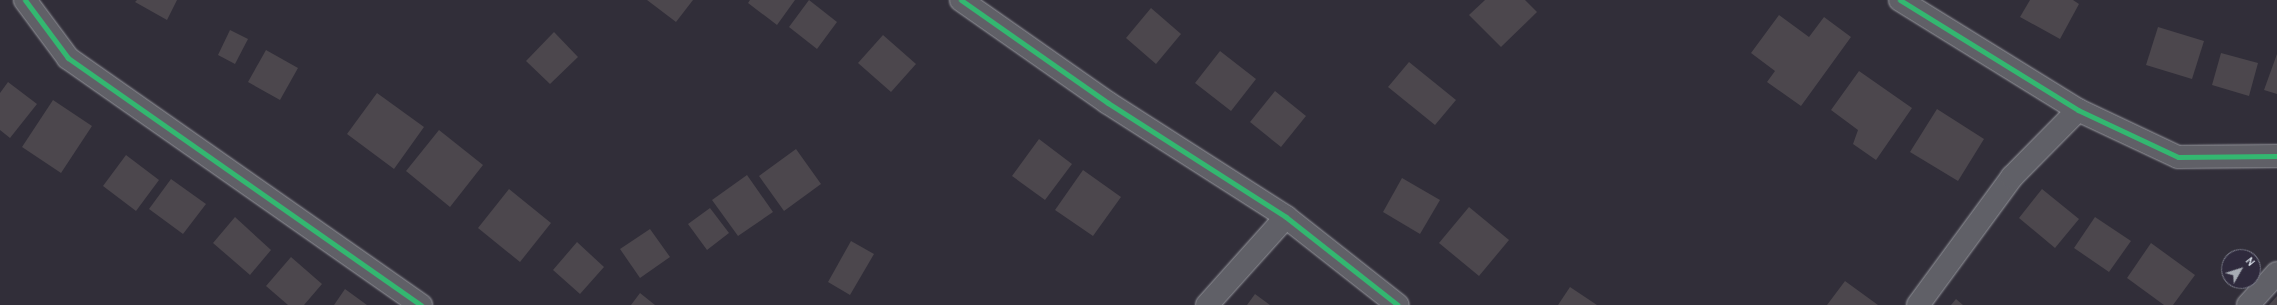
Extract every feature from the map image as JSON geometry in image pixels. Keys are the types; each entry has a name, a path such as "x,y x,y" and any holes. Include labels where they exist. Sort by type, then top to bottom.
{"street":[{"path":"25,0 68,58 421,305"},
{"path":"961,0 1108,103 1286,217 1398,305"},
{"path":"1900,0 2078,110 2178,157 2277,156"},
{"path":"1918,305 2012,177 2078,110"},
{"path":"1207,305 1286,217"},
{"path":"2248,305 2277,273"}],"building":[{"path":"137,0 177,0 167,20 135,2"},
{"path":"647,0 693,0 676,22"},
{"path":"750,0 795,0 777,25 748,3"},
{"path":"809,0 837,22 817,49 789,27"},
{"path":"1485,0 1525,0 1537,12 1501,47 1469,15"},
{"path":"2030,0 2073,0 2079,4 2060,39 2020,17"},
{"path":"1151,8 1181,34 1156,64 1126,38"},
{"path":"1779,15 1809,37 1824,17 1851,37 1801,106 1767,82 1775,71 1751,53"},
{"path":"2158,27 2204,41 2192,79 2146,65"},
{"path":"230,30 248,39 235,64 218,55"},
{"path":"554,32 578,57 550,84 526,61"},
{"path":"883,35 916,64 891,92 858,63"},
{"path":"266,50 298,68 280,100 248,82"},
{"path":"1220,51 1256,79 1231,111 1195,83"},
{"path":"2221,53 2258,63 2249,96 2212,85"},
{"path":"2277,54 2277,94 2264,90"},
{"path":"1409,62 1456,100 1435,125 1388,87"},
{"path":"1859,71 1912,108 1876,160 1853,144 1858,130 1831,110"},
{"path":"8,82 37,104 10,138 0,130 0,93"},
{"path":"1275,91 1306,116 1281,147 1250,122"},
{"path":"377,93 424,127 394,169 347,134"},
{"path":"53,100 92,126 61,173 22,147"},
{"path":"1937,109 1984,139 1958,181 1910,152"},
{"path":"439,130 483,165 450,207 406,171"},
{"path":"1039,139 1072,164 1045,200 1012,176"},
{"path":"796,149 821,184 784,211 759,176"},
{"path":"126,155 159,180 136,211 103,186"},
{"path":"1083,170 1121,197 1093,236 1055,210"},
{"path":"747,175 773,212 738,236 712,200"},
{"path":"1402,178 1440,200 1420,234 1383,212"},
{"path":"171,179 206,204 183,234 149,209"},
{"path":"509,189 551,223 520,262 478,228"},
{"path":"2042,189 2079,219 2055,248 2019,218"},
{"path":"1469,207 1509,240 1479,276 1439,243"},
{"path":"710,208 729,233 707,250 688,224"},
{"path":"235,217 271,250 250,275 213,243"},
{"path":"2095,217 2131,241 2109,272 2074,248"},
{"path":"650,229 670,257 640,278 620,249"},
{"path":"851,241 874,254 850,295 828,282"},
{"path":"577,242 604,267 580,294 553,270"},
{"path":"2151,243 2195,275 2173,305 2164,305 2127,278"},
{"path":"291,257 322,284 304,305 288,305 266,286"},
{"path":"1845,281 1878,305 1827,305"},
{"path":"1570,287 1597,305 1558,305"},
{"path":"345,289 367,305 334,305"},
{"path":"640,293 655,305 631,305"},
{"path":"1255,294 1270,305 1247,305"},
{"path":"2277,296 2277,305 2269,305"},
{"path":"1956,299 1963,305 1951,305"}],"cycle path":[{"path":"25,0 68,58 421,305"},
{"path":"961,0 1108,103 1286,217 1398,305"},
{"path":"1900,0 2078,110 2178,157 2277,156"}]}
